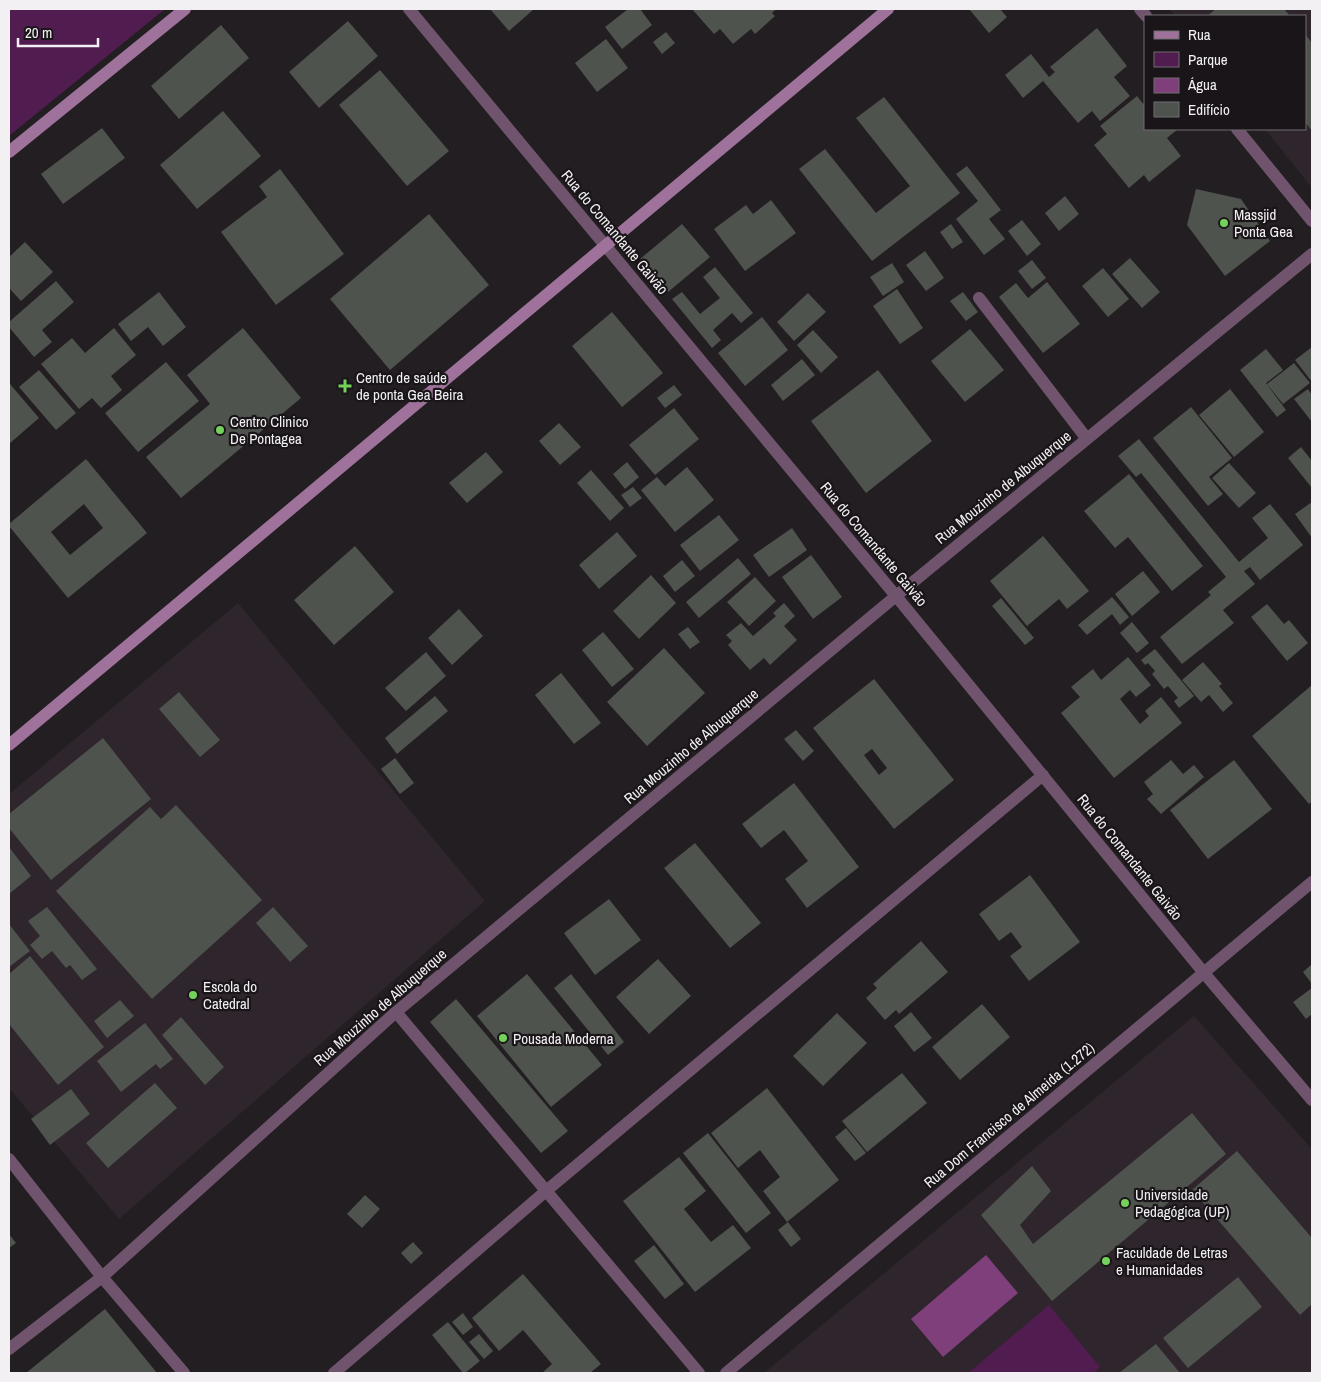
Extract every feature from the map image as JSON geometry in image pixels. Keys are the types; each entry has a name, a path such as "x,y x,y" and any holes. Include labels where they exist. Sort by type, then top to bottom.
{"street":[{"path":"9,152 185,9"},
{"name":"Rua do Comandante Gaivão","path":"409,9 896,596 1204,973 1312,1100"},
{"path":"9,745 888,9"},
{"path":"1238,130 1312,221"},
{"name":"Rua Mouzinho de Albuquerque","path":"9,1348 102,1277 396,1012 896,596 1312,254"},
{"path":"978,298 1087,439"},
{"path":"334,1373 546,1191 1043,775"},
{"name":"Rua Dom Francisco de Almeida (1.272)","path":"726,1373 1312,882"},
{"path":"396,1012 699,1373"},
{"path":"9,1159 102,1277 184,1373"}],"shaded area":[{"path":"1169,9 1312,9 1312,188 1266,130 1306,130 1306,15 1174,15"},
{"name":"Escola do Catedral","path":"238,603 485,901 119,1219 9,1088 9,794"},
{"name":"Faculdade de Letras e Humanidades","path":"1194,1016 1312,1149 1312,1373 764,1373"}],"green space":[{"path":"9,9 165,9 9,136"},
{"path":"1049,1305 1100,1367 1093,1373 968,1373"}],"water":[{"path":"986,1255 1018,1293 943,1357 911,1319"}],"building":[{"path":"490,9 534,9 509,31"},
{"path":"628,9 640,9 652,25 622,49 605,27"},
{"path":"692,9 776,9 772,13 775,16 755,34 751,29 733,44 720,29 714,34"},
{"path":"969,9 1000,9 1007,17 989,33"},
{"path":"1216,9 1284,9 1289,15 1208,15"},
{"path":"348,21 378,56 319,108 289,72"},
{"path":"221,25 249,58 179,119 151,86"},
{"path":"1097,28 1127,66 1114,77 1130,96 1100,121 1092,111 1078,123 1043,81 1023,98 1005,75 1031,54 1049,77 1055,72 1050,67"},
{"path":"666,32 675,43 662,54 653,42"},
{"path":"1306,35 1312,43 1312,131 1306,123"},
{"path":"606,39 628,68 597,92 575,63"},
{"path":"380,70 449,151 407,186 339,105"},
{"path":"1137,96 1144,105 1144,130 1177,130 1167,138 1181,156 1149,182 1144,175 1129,188 1094,145 1107,134 1100,126"},
{"path":"884,97 960,193 872,261 799,169 825,149 876,213 910,186 856,118"},
{"path":"223,111 261,156 197,209 160,165"},
{"path":"102,128 125,158 63,204 41,174"},
{"path":"967,166 1001,210 989,219 1005,239 984,255 956,219 978,201 956,174"},
{"path":"280,169 344,254 276,305 221,232 267,197 259,186"},
{"path":"1196,189 1241,199 1270,241 1225,276 1187,225"},
{"path":"1065,196 1079,214 1059,231 1045,213"},
{"path":"771,200 796,233 745,271 714,229 746,205 753,214"},
{"path":"429,214 489,285 390,370 330,299"},
{"path":"1022,220 1041,244 1027,256 1008,231"},
{"path":"682,224 710,257 668,292 640,259"},
{"path":"951,224 963,242 952,249 940,232"},
{"path":"25,242 53,272 21,301 9,288 9,257"},
{"path":"925,251 944,278 926,291 906,265"},
{"path":"1130,258 1160,292 1142,308 1112,274"},
{"path":"1032,260 1046,278 1032,289 1018,271"},
{"path":"892,263 904,282 883,296 870,277"},
{"path":"715,267 753,313 741,323 732,313 713,330 721,340 712,348 672,299 682,292 700,314 720,298 703,277"},
{"path":"1103,268 1129,299 1108,317 1082,286"},
{"path":"56,281 74,302 42,330 52,342 34,357 9,327 9,322"},
{"path":"1047,282 1080,324 1043,353 999,297 1016,283 1028,298"},
{"path":"897,289 923,328 900,344 873,306"},
{"path":"159,292 186,327 163,346 148,327 131,341 118,324"},
{"path":"963,292 978,312 966,321 950,301"},
{"path":"808,293 826,312 794,341 777,322"},
{"path":"612,312 663,373 622,407 572,346"},
{"path":"762,317 788,350 745,386 718,353"},
{"path":"114,328 136,355 111,376 122,390 101,408 92,398 79,409 41,364 72,338 85,353"},
{"name":"Centro Clinico De Pontagea","path":"243,328 301,398 181,498 146,457 210,404 187,375"},
{"path":"970,329 1004,370 965,402 931,361"},
{"path":"813,330 838,357 821,373 797,345"},
{"path":"1312,347 1312,382 1295,360"},
{"path":"1266,349 1283,370 1266,383 1286,410 1277,417 1240,370"},
{"path":"802,359 815,375 783,401 771,385"},
{"path":"166,362 199,401 138,452 105,413"},
{"path":"1294,363 1310,383 1283,404 1267,384"},
{"path":"39,370 76,413 56,430 19,387"},
{"path":"878,370 932,441 866,493 811,421"},
{"path":"9,385 39,418 9,444"},
{"path":"674,385 682,395 665,408 657,398"},
{"path":"1230,389 1264,432 1234,457 1199,415"},
{"path":"1308,389 1312,395 1312,422 1294,399"},
{"path":"1191,407 1232,458 1209,477 1223,494 1208,506 1153,438"},
{"path":"674,408 699,439 655,475 629,445"},
{"path":"559,423 581,447 560,465 539,441"},
{"path":"1139,439 1239,562 1268,538 1252,518 1270,504 1303,545 1260,580 1250,567 1244,571 1255,584 1223,610 1234,623 1182,664 1160,637 1211,595 1208,592 1226,577 1141,473 1136,477 1118,456"},
{"path":"1301,447 1312,461 1312,488 1288,458"},
{"path":"486,452 503,472 467,503 449,483"},
{"path":"86,459 147,533 68,598 9,524","holes":["84,504 103,528 70,555 51,532"]},
{"path":"627,462 639,477 625,489 613,474"},
{"path":"1229,463 1256,493 1239,508 1212,478"},
{"path":"687,467 714,500 675,532 641,490 657,477 665,486"},
{"path":"591,470 624,508 610,521 577,483"},
{"path":"1129,474 1203,566 1172,591 1128,537 1115,548 1084,511"},
{"path":"633,487 642,498 630,507 621,495"},
{"path":"1312,502 1312,538 1295,514"},
{"path":"719,515 739,540 700,571 680,545"},
{"path":"792,528 807,550 769,577 753,555"},
{"path":"617,532 637,556 599,589 579,565"},
{"path":"1043,536 1089,591 1067,609 1059,599 1027,626 990,581"},
{"path":"355,546 394,592 334,645 294,600"},
{"path":"811,555 842,597 813,619 782,577"},
{"path":"738,558 751,574 699,618 686,602"},
{"path":"682,560 695,576 675,592 663,576"},
{"path":"1143,571 1160,592 1132,616 1115,594"},
{"path":"651,575 676,603 639,639 613,611"},
{"path":"755,577 776,601 749,626 727,602"},
{"path":"1112,597 1129,617 1120,625 1112,614 1087,635 1078,625"},
{"path":"1001,598 1034,638 1025,645 992,606"},
{"path":"784,603 795,616 784,626 797,640 770,665 764,658 750,670 728,645 732,641 726,635 741,623 753,636 776,616 773,613"},
{"path":"1267,604 1284,624 1289,620 1308,643 1287,661 1251,617"},
{"path":"459,609 483,636 452,665 428,638"},
{"path":"1132,622 1149,643 1137,653 1120,633"},
{"path":"688,627 700,642 690,649 678,634"},
{"path":"603,632 634,669 612,687 582,650"},
{"path":"664,648 705,693 647,746 607,702"},
{"path":"1155,649 1194,696 1179,708 1174,701 1178,698 1168,686 1164,689 1152,674 1155,671 1148,663 1145,665 1141,660"},
{"path":"426,652 446,676 406,711 385,688"},
{"path":"1128,657 1151,685 1136,697 1130,690 1120,699 1140,724 1149,716 1145,711 1161,697 1182,723 1114,778 1061,713 1080,697 1071,687 1093,669 1101,680"},
{"path":"1203,662 1222,684 1219,686 1233,703 1223,712 1209,695 1201,702 1182,680"},
{"path":"561,673 601,723 574,744 535,695"},
{"path":"874,679 954,780 894,829 813,728","holes":["872,749 887,768 879,775 864,755"]},
{"path":"1312,685 1312,801 1309,804 1252,736"},
{"path":"179,692 220,740 200,757 159,709"},
{"path":"435,696 448,711 397,754 385,738"},
{"path":"796,730 814,751 803,761 784,739"},
{"path":"103,738 151,799 51,880 9,828 9,814"},
{"path":"395,758 414,783 400,794 381,769"},
{"path":"1171,760 1183,774 1194,765 1204,777 1161,814 1147,799 1153,794 1144,782"},
{"path":"1234,760 1272,809 1208,859 1170,810"},
{"path":"794,783 859,867 807,908 785,879 808,861 784,830 761,848 742,824"},
{"path":"176,805 262,900 152,999 56,891 150,807 161,819"},
{"path":"695,843 761,923 730,948 664,868"},
{"path":"9,847 31,876 9,894"},
{"path":"1030,875 1080,942 1029,981 1010,956 1022,947 1011,932 999,941 979,914"},
{"path":"609,899 641,940 595,975 564,933"},
{"path":"47,907 97,969 82,980 70,965 66,968 52,951 42,959 30,945 40,936 28,921"},
{"path":"273,907 308,946 290,962 256,923"},
{"path":"9,924 30,951 9,967"},
{"path":"921,941 948,972 899,1014 896,1010 885,1020 866,998 877,988 873,984"},
{"path":"30,956 104,1047 58,1085 9,1024 9,974"},
{"path":"658,959 691,996 649,1034 616,997"},
{"path":"1312,964 1312,984 1303,972"},
{"path":"527,974 602,1065 551,1107 477,1016"},
{"path":"571,974 624,1042 608,1055 554,988"},
{"path":"1312,988 1312,1014 1306,1019 1293,1002"},
{"path":"456,999 568,1131 541,1153 430,1022"},
{"path":"120,1000 134,1016 107,1038 94,1021"},
{"path":"982,1004 1010,1037 960,1080 932,1047"},
{"path":"911,1012 932,1038 914,1052 894,1026"},
{"path":"837,1013 867,1043 823,1086 793,1056"},
{"path":"181,1017 224,1067 205,1085 162,1035"},
{"path":"145,1023 173,1059 160,1069 156,1064 121,1092 97,1061"},
{"path":"902,1073 927,1103 867,1152 842,1121"},
{"path":"155,1083 177,1108 108,1168 86,1143"},
{"path":"767,1088 839,1180 787,1222 763,1191 780,1177 760,1150 738,1168 711,1133"},
{"path":"71,1089 90,1114 50,1145 31,1119"},
{"name":"Universidade Pedagógica (UP)","path":"1192,1113 1226,1154 1052,1301 981,1215 1032,1166 1051,1191 1020,1225 1033,1244"},
{"path":"846,1128 866,1153 855,1161 835,1137"},
{"path":"708,1133 771,1213 746,1233 683,1153"},
{"path":"1237,1151 1312,1238 1312,1304 1300,1315 1192,1190"},
{"path":"679,1157 706,1191 684,1209 711,1242 733,1225 751,1248 695,1292 623,1201"},
{"path":"365,1195 380,1209 362,1228 347,1214"},
{"path":"788,1222 801,1239 791,1247 778,1230"},
{"path":"9,1234 16,1243 9,1248"},
{"path":"413,1242 423,1253 411,1264 401,1253"},
{"path":"654,1245 684,1284 665,1299 634,1261"},
{"path":"523,1274 601,1364 590,1373 542,1373 552,1364 523,1330 499,1351 472,1318"},
{"path":"1238,1277 1262,1307 1188,1368 1163,1338"},
{"path":"105,1309 157,1373 26,1373"},
{"path":"463,1313 473,1327 463,1335 452,1322"},
{"path":"448,1322 480,1361 465,1373 463,1373 432,1335"},
{"path":"479,1334 493,1351 484,1359 469,1342"},
{"path":"1156,1344 1180,1373 1119,1373"}],"place":[{"name":"Massjid Ponta Gea","path":"1224,223"},
{"name":"Centro de saúde de ponta Gea Beira","path":"345,386"},
{"name":"Centro Clinico De Pontagea","path":"220,430"},
{"name":"Escola do Catedral","path":"193,995"},
{"name":"Pousada Moderna","path":"503,1038"},
{"name":"Universidade Pedagógica (UP)","path":"1125,1203"},
{"name":"Faculdade de Letras e Humanidades","path":"1106,1261"}]}
